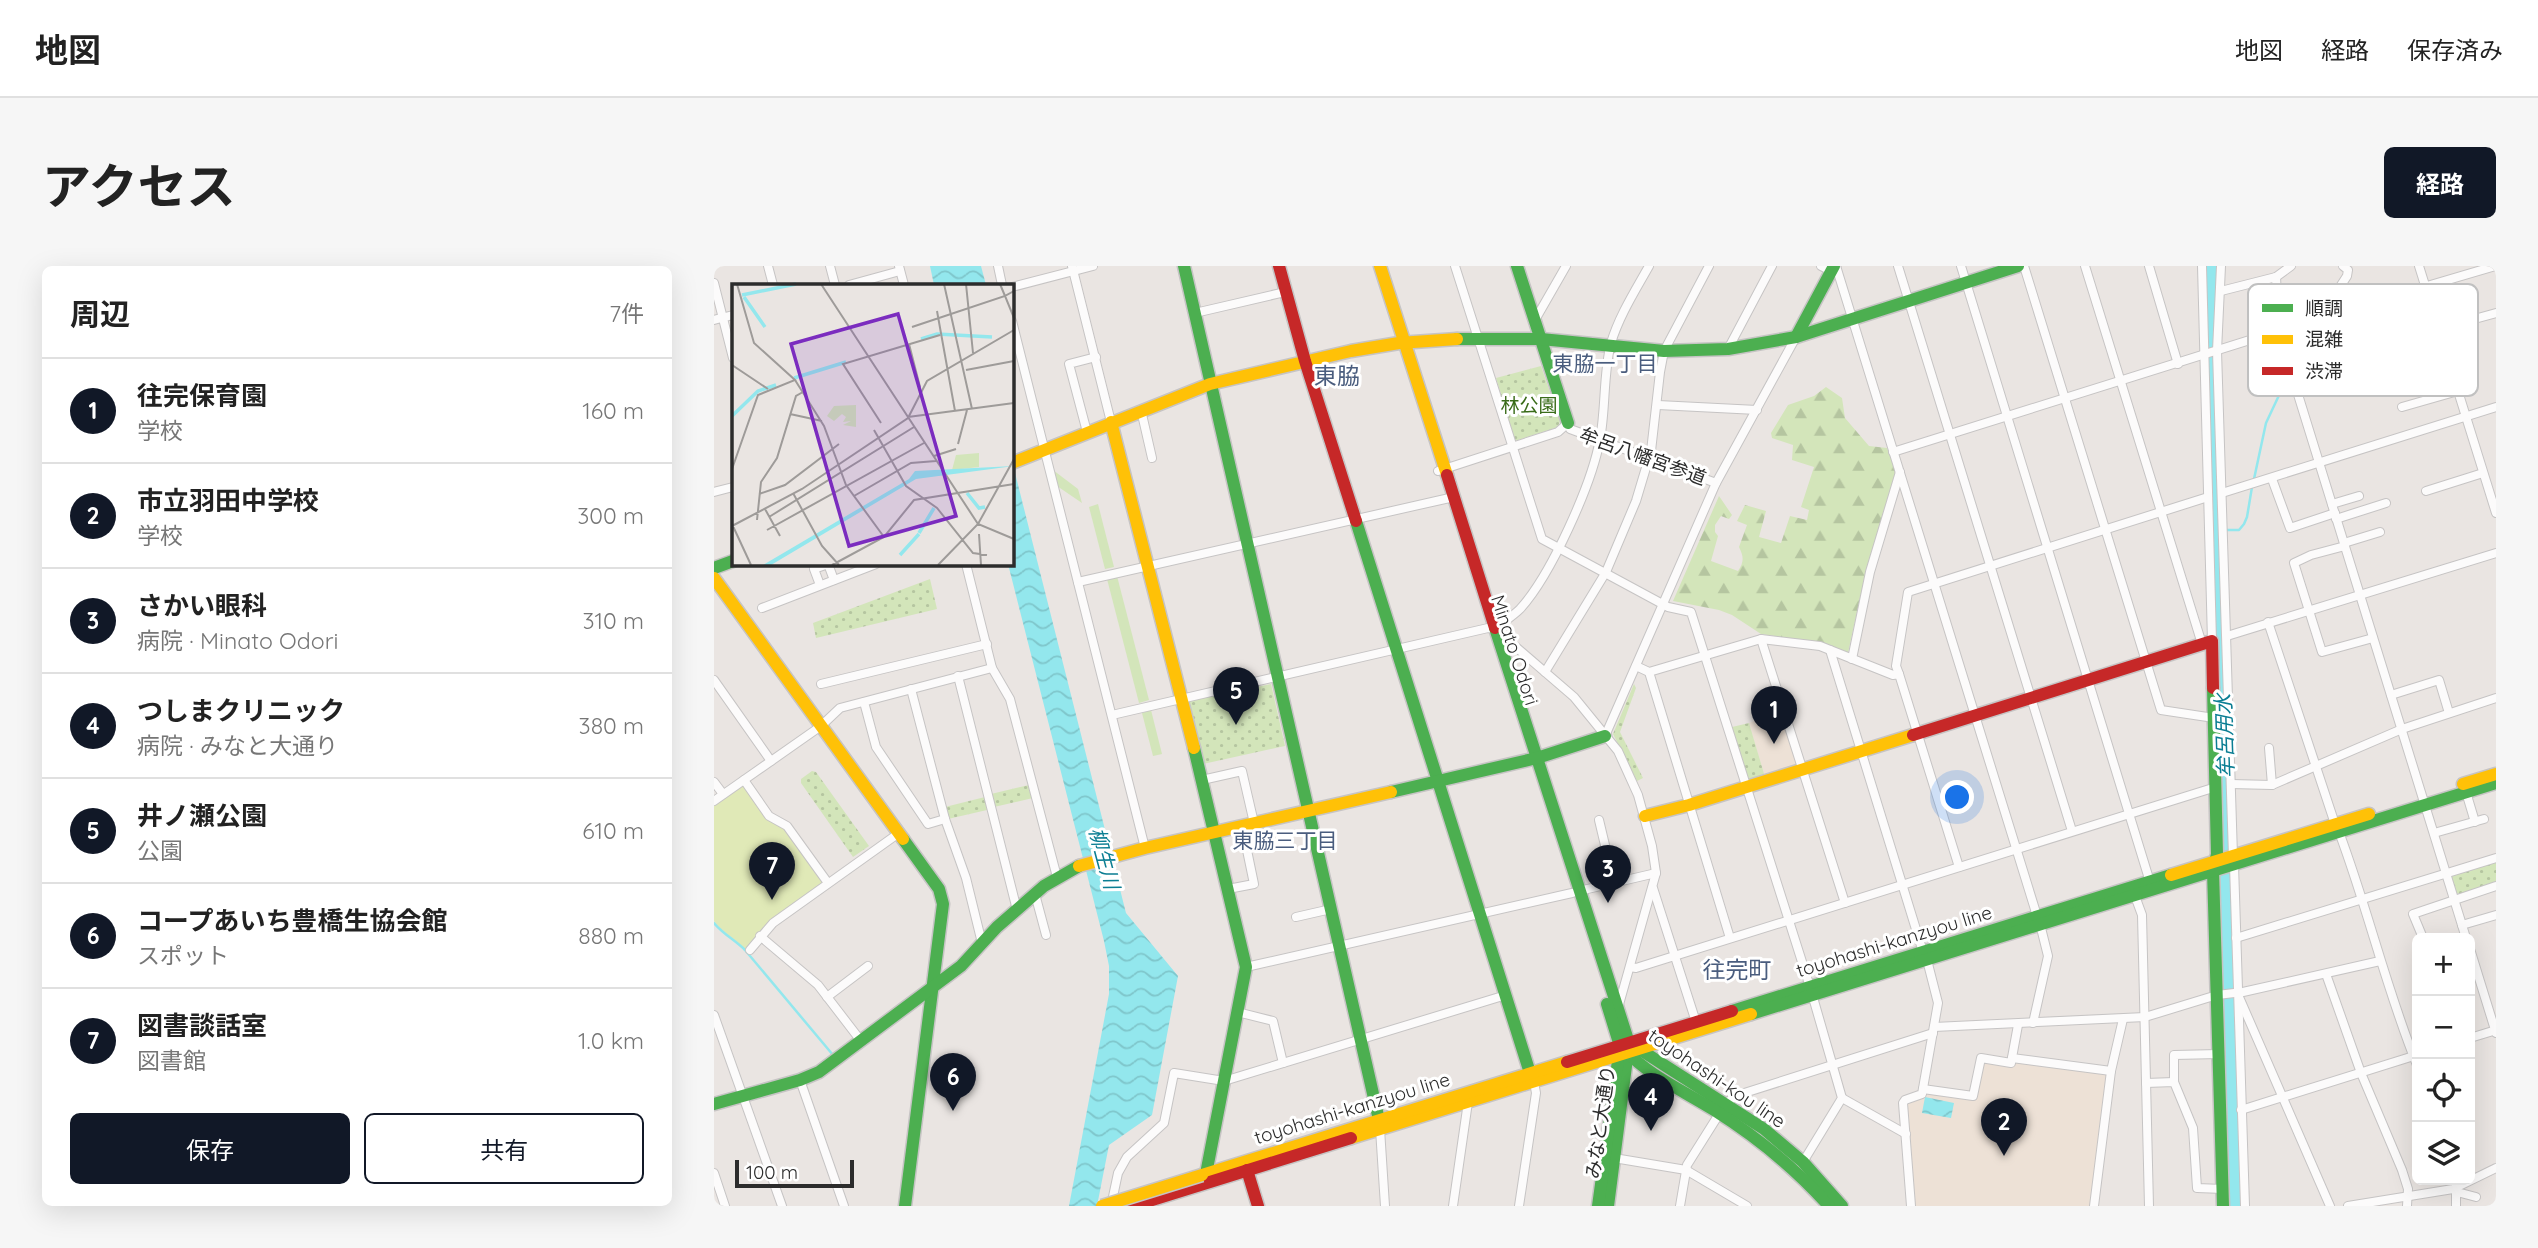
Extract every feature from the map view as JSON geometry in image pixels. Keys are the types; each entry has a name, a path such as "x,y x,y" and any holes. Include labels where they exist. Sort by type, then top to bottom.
{"street":[{"path":"768,266 773,284"},
{"path":"830,266 835,284"},
{"path":"998,266 1002,284"},
{"path":"1013,287 1073,268 1093,266"},
{"path":"1184,266 1361,1040 1379,1125 1385,1206"},
{"path":"1279,266 1305,361 1532,1077 1536,1093 1519,1206"},
{"name":"Minato Odori","path":"1374,266 1402,343"},
{"name":"Minato Odori","path":"1380,266 1491,629 1627,1049"},
{"path":"1455,266 1542,539 1664,605 1691,612 1842,1097 1906,1133"},
{"path":"1442,470 1569,426 1517,266"},
{"path":"1535,320 1566,266"},
{"path":"1545,672 1606,572 1636,502 1650,458 1664,351 1709,266"},
{"path":"1728,349 1772,266"},
{"path":"1898,266 2072,831"},
{"path":"1961,266 2150,882"},
{"path":"1013,462 1210,384 1305,361 1402,343 1478,337 1541,339 1664,351 1728,349 1796,337 2018,266"},
{"path":"2024,266 2161,710 2214,718"},
{"path":"2085,266 2162,512 2207,643 2220,666 2231,784 2225,863 2229,993 2241,1110 2245,1206"},
{"path":"2149,266 2178,363"},
{"path":"2202,266 2222,493 2207,643"},
{"path":"2221,266 2221,291 2211,353 2208,497 2227,636 2220,666 2214,718 2216,787 2236,938 2219,1054 2223,1206"},
{"path":"2248,284 2276,277 2291,266"},
{"path":"2342,284 2348,270 2343,266"},
{"path":"2418,266 2425,284"},
{"path":"2439,284 2495,266"},
{"path":"1112,715 1491,629 1518,611 1529,598 1558,548 1594,469 1600,440 1610,346 1646,267"},
{"path":"1831,267 1852,318 2048,956 2033,1023"},
{"path":"714,1104 800,1080 819,1072 961,966 1035,894 1057,877 1078,866 1145,848 1533,759 1605,736 1716,483 1831,267"},
{"path":"852,284 900,268"},
{"path":"1073,268 1215,832 1246,967 1204,1177"},
{"path":"2276,277 2276,284"},
{"path":"714,283 719,319 732,355"},
{"path":"2221,291 2248,284"},
{"path":"1195,313 1285,292"},
{"path":"2478,318 2496,313"},
{"path":"1013,325 1145,848"},
{"path":"1893,452 2248,342"},
{"path":"1087,432 1069,364 1096,357"},
{"path":"2298,396 2464,933"},
{"path":"2402,407 2440,396"},
{"path":"2460,396 2496,513"},
{"path":"1658,405 1757,410"},
{"path":"2222,493 2496,407"},
{"path":"1141,410 1152,458"},
{"name":"牟呂八幡宮参道","path":"1569,426 1716,483"},
{"path":"1852,659 1870,572 1900,472"},
{"path":"2426,491 2483,473"},
{"path":"2272,479 2290,528 2334,512 2386,503"},
{"path":"714,492 732,487"},
{"path":"2334,512 2359,496"},
{"path":"1078,582 1450,497"},
{"path":"1959,867 1896,666 1908,592 2208,497"},
{"path":"2373,638 2322,652 2294,563 2380,532"},
{"path":"2227,636 2496,554"},
{"path":"714,568 732,561"},
{"path":"820,585 814,569 825,565"},
{"path":"828,565 834,580"},
{"path":"762,608 873,565"},
{"path":"966,565 992,668 1010,699 1057,877"},
{"path":"714,578 939,889 943,904 905,1206"},
{"path":"2269,622 2363,899 2380,961 2412,1048"},
{"path":"1491,629 1574,697 1618,751 1645,816 1656,873 1617,1010"},
{"path":"1636,666 1649,672 1761,639 1820,646 1893,675 1899,674"},
{"path":"1761,639 1845,903"},
{"path":"1645,816 1689,805 2207,643"},
{"path":"821,684 986,644"},
{"path":"1830,650 1937,996 1934,1030 1922,1094 1903,1103 1911,1206"},
{"path":"714,801 821,726 840,708 992,668"},
{"path":"1649,672 1730,938"},
{"path":"958,676 1017,910"},
{"path":"714,680 771,761"},
{"path":"2391,695 2439,680 2449,713"},
{"path":"911,689 945,819 966,878 982,943"},
{"path":"2231,784 2272,785 2402,729 2496,698"},
{"path":"864,702 876,747 928,824 945,819"},
{"path":"2269,748 2272,785"},
{"path":"1202,780 1242,771 1254,884 1228,889"},
{"name":"toyohashi-kanzyou line","path":"2038,921 2135,895 2225,863 2425,801 2496,774"},
{"path":"744,780 769,816 787,826 828,883"},
{"path":"714,782 723,794"},
{"name":"toyohashi-kanzyou line","path":"2425,801 2468,800 2496,783"},
{"path":"1630,967 1636,968 2216,787"},
{"path":"2434,832 2480,820 2468,800"},
{"path":"1599,820 1614,883"},
{"path":"750,950 773,923 899,833"},
{"path":"2236,938 2496,859"},
{"name":"toyohashi-kanzyou line","path":"1102,1206 1627,1049 2038,921 2150,882 2225,863"},
{"path":"1246,967 1656,873"},
{"path":"2421,933 2413,914 2496,886"},
{"path":"1653,888 1696,1022"},
{"name":"Minato Odori","path":"1576,892 1617,1010 1627,1049"},
{"path":"1035,894 1046,935"},
{"path":"2135,895 2142,915 2149,1206"},
{"path":"1296,917 1331,909"},
{"path":"2462,925 2496,915"},
{"path":"760,936 818,985 860,1041"},
{"path":"1680,1206 1686,1170 1723,1108 1738,1095 1934,1030 2145,1017 2229,993 2380,961"},
{"path":"2475,965 2496,1031 2475,1037"},
{"path":"827,997 868,966"},
{"path":"2326,974 2361,1073 2394,1148 2408,1189 2407,1202"},
{"name":"toyohashi-kanzyou line","path":"1627,1049 1696,1022 1811,991"},
{"path":"2229,993 2284,1096 2330,1206"},
{"path":"1111,1206 1118,1173 1127,1157 1164,1123 1174,1073 1224,1081 1506,996"},
{"path":"1237,1013 1273,1021 1283,1063"},
{"path":"714,1014 782,1206"},
{"path":"2094,1206 2111,1072 2123,1018"},
{"path":"1923,1089 1973,1096 1981,1058 2011,1063 2018,1025"},
{"name":"toyohashi-kou line","path":"1627,1049 1723,1108 1765,1129 1803,1162 1842,1206"},
{"name":"みなと大通り","path":"1608,1206 1627,1049"},
{"name":"みなと大通り","path":"1598,1206 1627,1049"},
{"path":"2219,1054 2174,1055 2174,1082 2193,1128 2197,1188 2223,1189"},
{"path":"2012,1058 2111,1072"},
{"path":"2241,1110 2412,1060"},
{"name":"toyohashi-kanzyou line","path":"1133,1206 1204,1177 1247,1170 1379,1125 1468,1102 1532,1077"},
{"path":"800,1080 845,1206"},
{"path":"2146,1083 2174,1082"},
{"path":"1803,1162 1842,1097"},
{"path":"1453,1206 1468,1102"},
{"name":"toyohashi-kou line","path":"1723,1108 1796,1171 1829,1206"},
{"path":"1614,1158 1686,1170 1744,1205"},
{"path":"2348,1206 2407,1202 2458,1186 2496,1168"},
{"path":"1247,1170 1258,1206"},
{"path":"714,1173 725,1206"},
{"path":"2458,1186 2476,1198"},
{"path":"2456,1206 2458,1186"}],"shaded area":[{"path":"1782,712 1799,766 1765,777 1749,723"},
{"path":"1983,1061 2014,1061 2108,1075 2092,1206 1915,1206 1906,1106 1909,1101 1930,1093 1975,1098"}],"green space":[{"name":"林公園","path":"1541,366 1560,421 1558,427 1515,441 1496,378"},
{"path":"1826,387 1842,398 1845,418 1869,446 1887,448 1896,471 1866,571 1848,653 1823,643 1761,634 1732,615 1719,610 1673,601 1719,496 1732,515 1729,519 1721,516 1715,525 1718,536 1711,561 1738,571 1743,559 1739,547 1747,525 1737,521 1745,505 1766,511 1759,537 1781,543 1790,516 1807,520 1809,510 1801,507 1814,467 1792,460 1793,445 1772,438 1771,433 1788,405 1814,396"},
{"path":"1053,470 1078,489 1082,503 1057,486"},
{"path":"1098,504 1114,567 1105,569 1089,507"},
{"path":"1117,576 1149,700 1139,703 1107,579"},
{"path":"930,579 937,609 816,638 813,623"},
{"path":"1271,684 1285,746 1203,764 1187,704 1189,701"},
{"path":"1634,684 1636,688 1620,732 1643,778 1637,781 1613,734"},
{"path":"1151,710 1162,754 1153,756 1142,713"},
{"path":"1749,723 1765,777 1748,781 1732,727"},
{"path":"812,771 816,772 869,846 853,857 801,783 801,779"},
{"path":"743,785 766,818 785,829 823,882 771,921 745,949 714,921 714,805"},
{"path":"1029,785 1033,798 994,807 991,794"},
{"path":"985,797 987,810 948,819 945,807"},
{"path":"2496,860 2496,883 2460,894 2455,893 2452,874"}],"water":[{"path":"930,266 981,266 986,284 934,284"},
{"name":"柳生川","path":"1013,465 1126,913 1178,976 1152,1115 1109,1145 1097,1206 1069,1206 1109,994 1109,966 1008,565 1013,565"},
{"path":"1925,1097 1954,1103 1951,1118 1922,1113"}],"waterway":[{"name":"牟呂用水","path":"2211,266 2209,273 2237,1206"},
{"path":"2254,479 2266,423 2279,396"},
{"path":"2226,530 2239,530 2244,524 2252,487"},
{"path":"714,923 745,950 833,1055"}],"traffic: fast":[{"path":"1184,266 1379,1120"},
{"path":"1517,266 1568,423"},
{"path":"1796,337 1834,266"},
{"path":"1457,339 1541,339 1664,351 1728,349 1796,337 2018,266"},
{"path":"1356,521 1530,1073"},
{"path":"714,568 732,561"},
{"path":"1495,628 1629,1043 1608,1206"},
{"path":"2213,688 2217,854 2213,871 2223,1206"},
{"path":"1391,792 1537,758 1605,736"},
{"path":"1194,748 1246,967 1206,1174"},
{"path":"1751,1014 2496,783"},
{"path":"903,839 939,889 943,904 905,1206"},
{"path":"714,1104 800,1080 819,1072 961,966 997,927 1044,886 1079,866"},
{"path":"1732,1011 2171,875"},
{"path":"1598,1206 1620,1046 1607,1004"},
{"path":"1636,1047 1764,1129 1803,1162 1842,1206"},
{"path":"1625,1050 1656,1075 1760,1142 1789,1166 1829,1206"}],"traffic: slow":[{"path":"1380,266 1447,475"},
{"path":"1013,463 1210,384 1351,351 1399,343 1457,339"},
{"path":"1111,422 1194,748"},
{"path":"714,578 903,839"},
{"path":"1645,816 1689,805 1913,735"},
{"path":"2463,784 2496,774"},
{"path":"1079,866 1145,848 1391,792"},
{"path":"2171,875 2369,814"},
{"path":"1351,1138 1751,1014"},
{"path":"1202,1175 1567,1062"},
{"path":"1102,1206 1202,1175"}],"traffic: jam":[{"path":"1279,266 1305,361 1356,521"},
{"path":"1447,475 1495,628"},
{"path":"1913,735 2212,641 2213,688"},
{"path":"1567,1062 1732,1011"},
{"path":"1133,1206 1351,1138"},
{"path":"1247,1170 1258,1206"}],"place":[{"name":"井ノ瀬公園","path":"1236,725"},
{"name":"往完保育園","path":"1774,744"},
{"name":"図書談話室","path":"772,900"},
{"name":"さかい眼科","path":"1608,903"},
{"name":"コープあいち豊橋生協会館","path":"953,1111"},
{"name":"つしまクリニック","path":"1651,1131"},
{"name":"市立羽田中学校","path":"2004,1156"}],"district":[{"name":"東脇一丁目","path":"1605,363"},
{"name":"東脇","path":"1337,375"},
{"name":"東脇三丁目","path":"1285,840"},
{"name":"往完町","path":"1737,969"}]}
